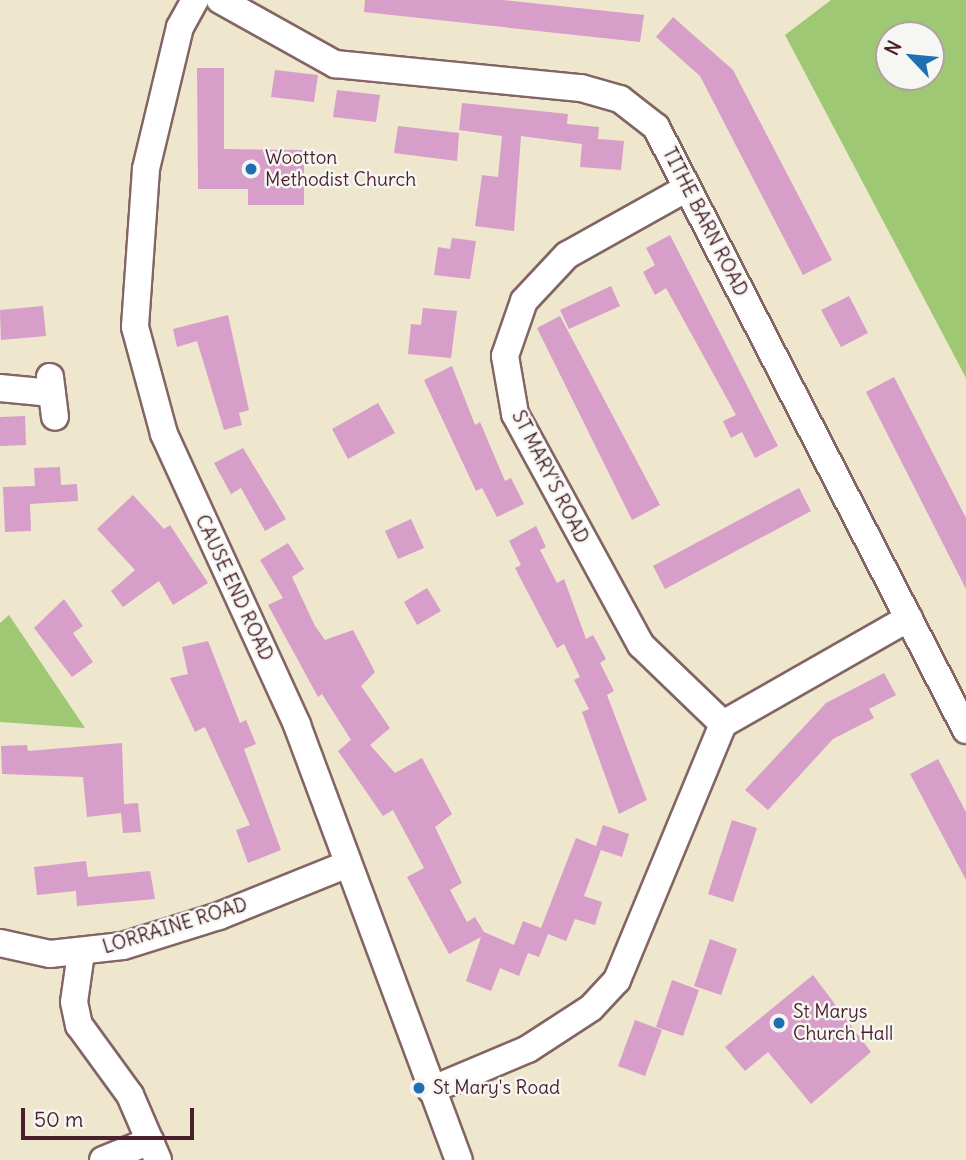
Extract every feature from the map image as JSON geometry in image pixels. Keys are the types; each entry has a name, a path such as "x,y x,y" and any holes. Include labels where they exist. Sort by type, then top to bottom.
{"street":[{"name":"CAUSE END ROAD","path":"195,0 180,27 146,169 135,327 164,435 297,725 345,865 459,1160"},
{"name":"TITHE BARN ROAD","path":"220,0 335,64 581,89 620,99 656,127 966,730"},
{"name":"ST MARY'S ROAD","path":"687,188 567,255 524,300 505,356 515,414 612,597 641,645 723,724"},
{"path":"0,388 52,395"},
{"path":"431,1090 528,1049 591,1008 617,980 723,724 909,618"},
{"name":"LORRAINE ROAD","path":"0,943 50,954 81,953 219,916 345,865"},
{"path":"81,953 74,1002 79,1025 130,1095 154,1151 103,1160"}],"green space":[{"path":"831,0 966,0 966,378 785,35"},
{"path":"9,615 85,728 0,722 0,623"}],"building":[{"path":"365,0 503,0 644,15 640,42 364,12"},
{"path":"673,17 733,70 832,260 803,275 700,76 656,37"},
{"name":"Wootton Methodist Church","path":"197,68 224,68 224,149 304,150 304,205 248,205 248,189 198,189"},
{"path":"275,70 318,75 314,102 271,97"},
{"path":"337,90 380,95 376,122 333,117"},
{"path":"462,103 568,114 567,124 599,127 598,139 624,141 621,170 580,167 582,144 521,136 514,231 475,226 482,175 498,177 502,136 459,130"},
{"path":"398,126 459,133 457,161 394,153"},
{"path":"670,235 778,446 755,458 742,432 731,438 723,421 736,415 666,288 655,295 643,272 655,265 646,248"},
{"path":"452,238 476,241 470,279 434,275 438,247 450,249"},
{"path":"611,286 620,306 569,329 560,310"},
{"path":"849,296 868,333 841,347 821,310"},
{"path":"43,306 46,336 1,340 0,310"},
{"path":"423,308 457,311 451,358 408,354 411,324 421,325"},
{"path":"228,315 249,410 239,413 242,425 224,430 197,341 177,347 173,329"},
{"path":"560,316 660,505 632,520 537,328"},
{"path":"452,366 475,425 480,422 505,481 511,478 524,504 497,517 482,488 476,491 424,380"},
{"path":"894,377 966,518 966,589 866,392"},
{"path":"378,403 395,433 348,459 332,429"},
{"path":"25,416 26,445 0,446 0,417"},
{"path":"243,448 286,519 265,531 241,488 231,494 214,463"},
{"path":"60,467 61,485 77,484 78,501 30,504 31,531 5,532 3,487 35,486 34,468"},
{"path":"799,488 811,511 665,589 653,566"},
{"path":"133,495 164,529 170,525 208,583 173,605 159,581 123,607 111,591 135,570 97,529"},
{"path":"411,519 424,548 398,559 385,531"},
{"path":"536,526 546,547 540,550 557,583 564,579 586,639 593,635 606,659 600,663 614,691 607,695 647,800 619,814 582,712 589,709 574,680 580,677 564,644 557,648 515,568 521,565 509,541"},
{"path":"288,543 304,569 292,577 315,626 325,640 353,630 375,672 361,686 390,728 370,745 395,773 422,758 452,814 435,827 462,883 450,890 467,922 475,917 484,932 514,945 523,921 541,928 576,838 596,846 603,825 629,834 622,857 601,850 584,896 602,902 595,925 575,919 566,941 548,934 539,957 528,953 519,976 500,968 491,991 466,981 481,937 449,954 407,877 424,868 393,810 383,816 338,751 351,740 322,694 318,697 268,605 283,598 260,560"},
{"path":"427,588 441,611 417,625 404,602"},
{"path":"64,599 83,626 73,633 93,662 72,677 34,628"},
{"path":"208,641 240,723 246,720 256,744 244,749 281,850 248,863 236,830 250,825 205,727 195,732 170,678 188,674 182,647"},
{"path":"884,673 896,695 869,709 874,718 833,739 768,810 745,790 826,703"},
{"path":"122,743 124,804 138,803 141,832 123,833 121,813 87,817 83,777 2,774 1,746 27,745 28,751"},
{"path":"938,759 966,812 966,880 910,774"},
{"path":"732,820 757,828 733,902 708,894"},
{"path":"86,861 88,877 150,871 155,899 77,906 76,891 37,895 34,867"},
{"path":"710,939 737,949 721,995 694,986"},
{"path":"813,975 871,1052 811,1104 768,1052 745,1071 725,1047"},
{"path":"672,980 699,990 683,1036 656,1027"},
{"path":"635,1020 662,1030 645,1076 618,1066"}],"place":[{"name":"Wootton Methodist Church","path":"251,169"},
{"name":"St Marys Church Hall","path":"779,1023"},
{"name":"St Mary's Road","path":"419,1088"}]}
